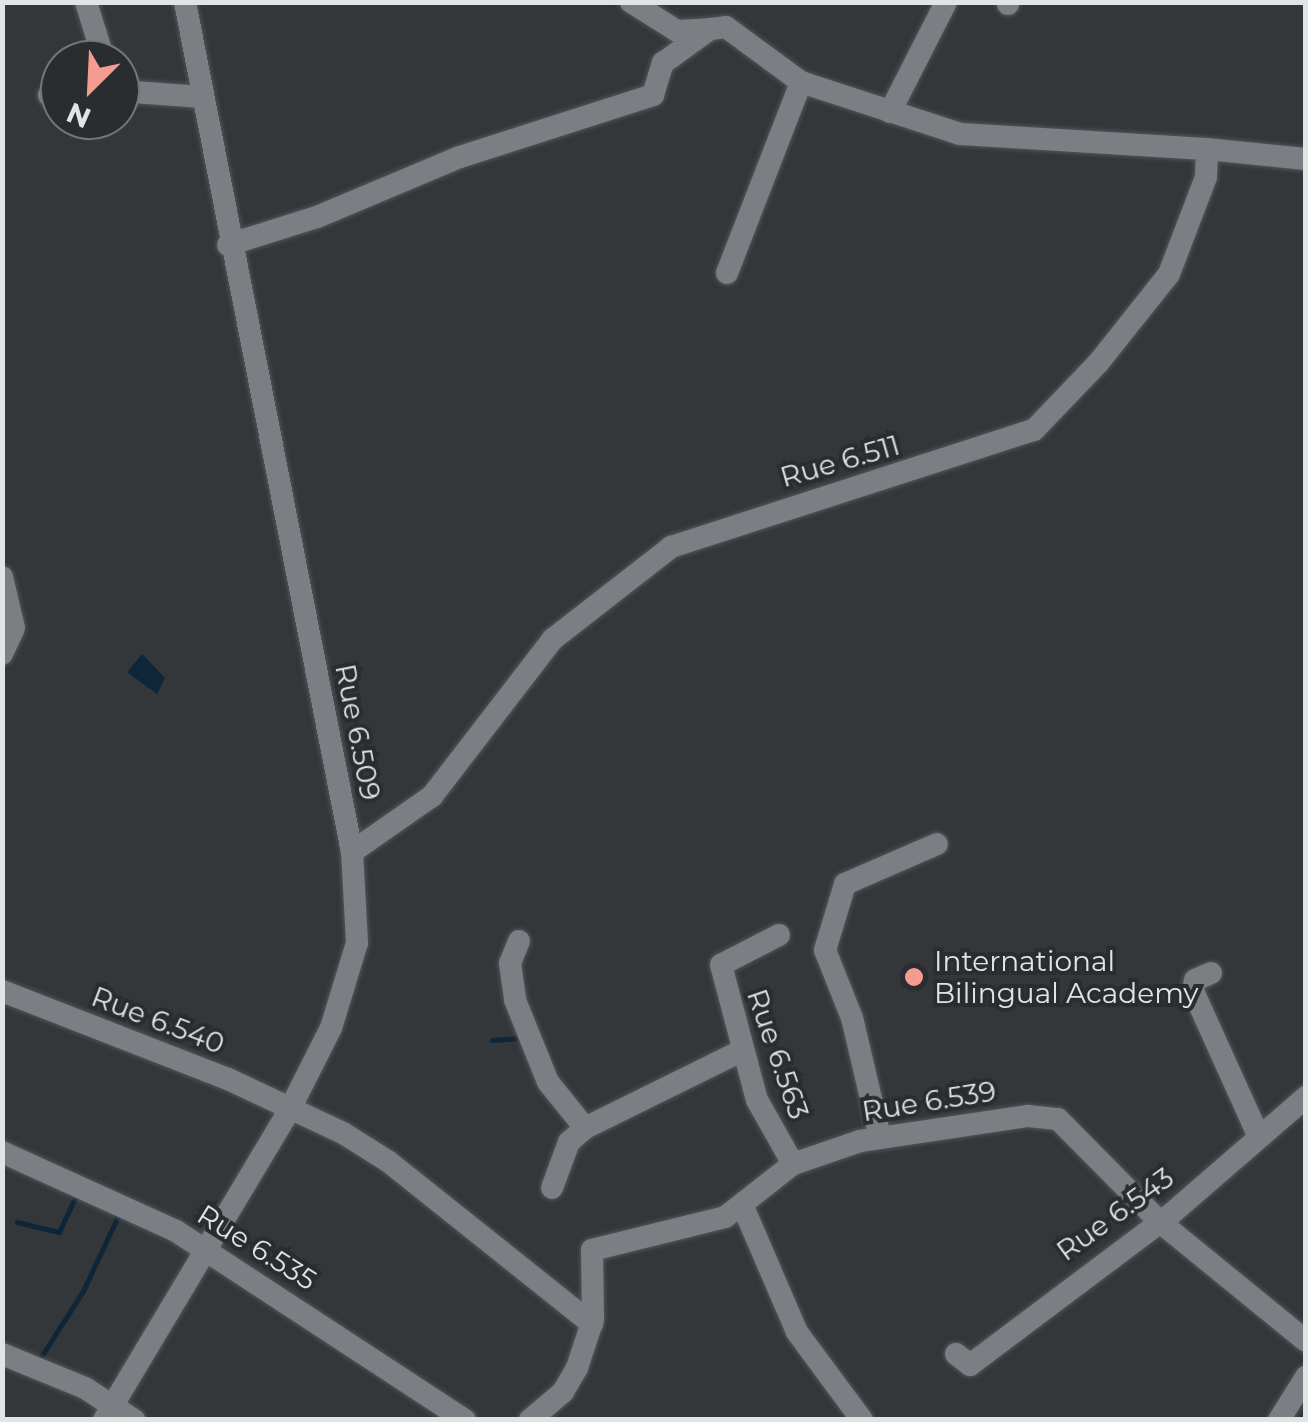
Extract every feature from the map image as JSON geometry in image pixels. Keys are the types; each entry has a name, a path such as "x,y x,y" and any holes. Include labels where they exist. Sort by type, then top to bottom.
{"street":[{"path":"86,2 98,40"},
{"name":"Rue 6.509","path":"108,1411 289,1111 352,973 357,943 352,852 228,245 185,2"},
{"path":"631,2 678,31 738,30 802,82 960,134 1306,159"},
{"path":"890,112 946,2"},
{"path":"228,245 317,217 460,157 652,95 663,63 710,29"},
{"path":"726,273 802,82"},
{"path":"140,92 202,97"},
{"name":"Rue 6.511","path":"352,852 387,833 432,796 508,688 564,628 671,547 1034,430 1099,362 1169,274 1200,196 1207,150"},
{"path":"2,577 14,628 2,654"},
{"path":"880,1137 852,1018 826,950 845,884 937,844"},
{"name":"Rue 6.563","path":"779,935 721,965 740,1051 770,1132 793,1164"},
{"path":"519,941 510,963 515,1000 548,1082 585,1128"},
{"path":"1210,973 1195,980 1193,992 1260,1137"},
{"name":"Rue 6.540","path":"2,991 146,1052 228,1079 389,1162 592,1324"},
{"path":"552,1188 568,1142 585,1128 740,1051"},
{"name":"Rue 6.543","path":"956,1354 970,1364 1160,1222 1306,1096"},
{"name":"Rue 6.539","path":"592,1324 596,1246 725,1217 793,1164 880,1137 1028,1116 1058,1118 1160,1222 1306,1341"},
{"name":"Rue 6.535","path":"2,1152 205,1250 465,1420"},
{"path":"742,1204 797,1332 862,1420"},
{"path":"530,1420 564,1392 592,1324"},
{"path":"2,1354 108,1411 134,1420"},
{"path":"1279,1420 1306,1377"}],"water":[{"path":"142,654 165,678 157,694 127,672"}],"waterway":[{"path":"492,1040 521,1038"},
{"path":"17,1222 59,1232 75,1198"},
{"path":"39,1360 83,1291 118,1216"}],"place":[{"name":"International Bilingual Academy","path":"914,977"}]}
